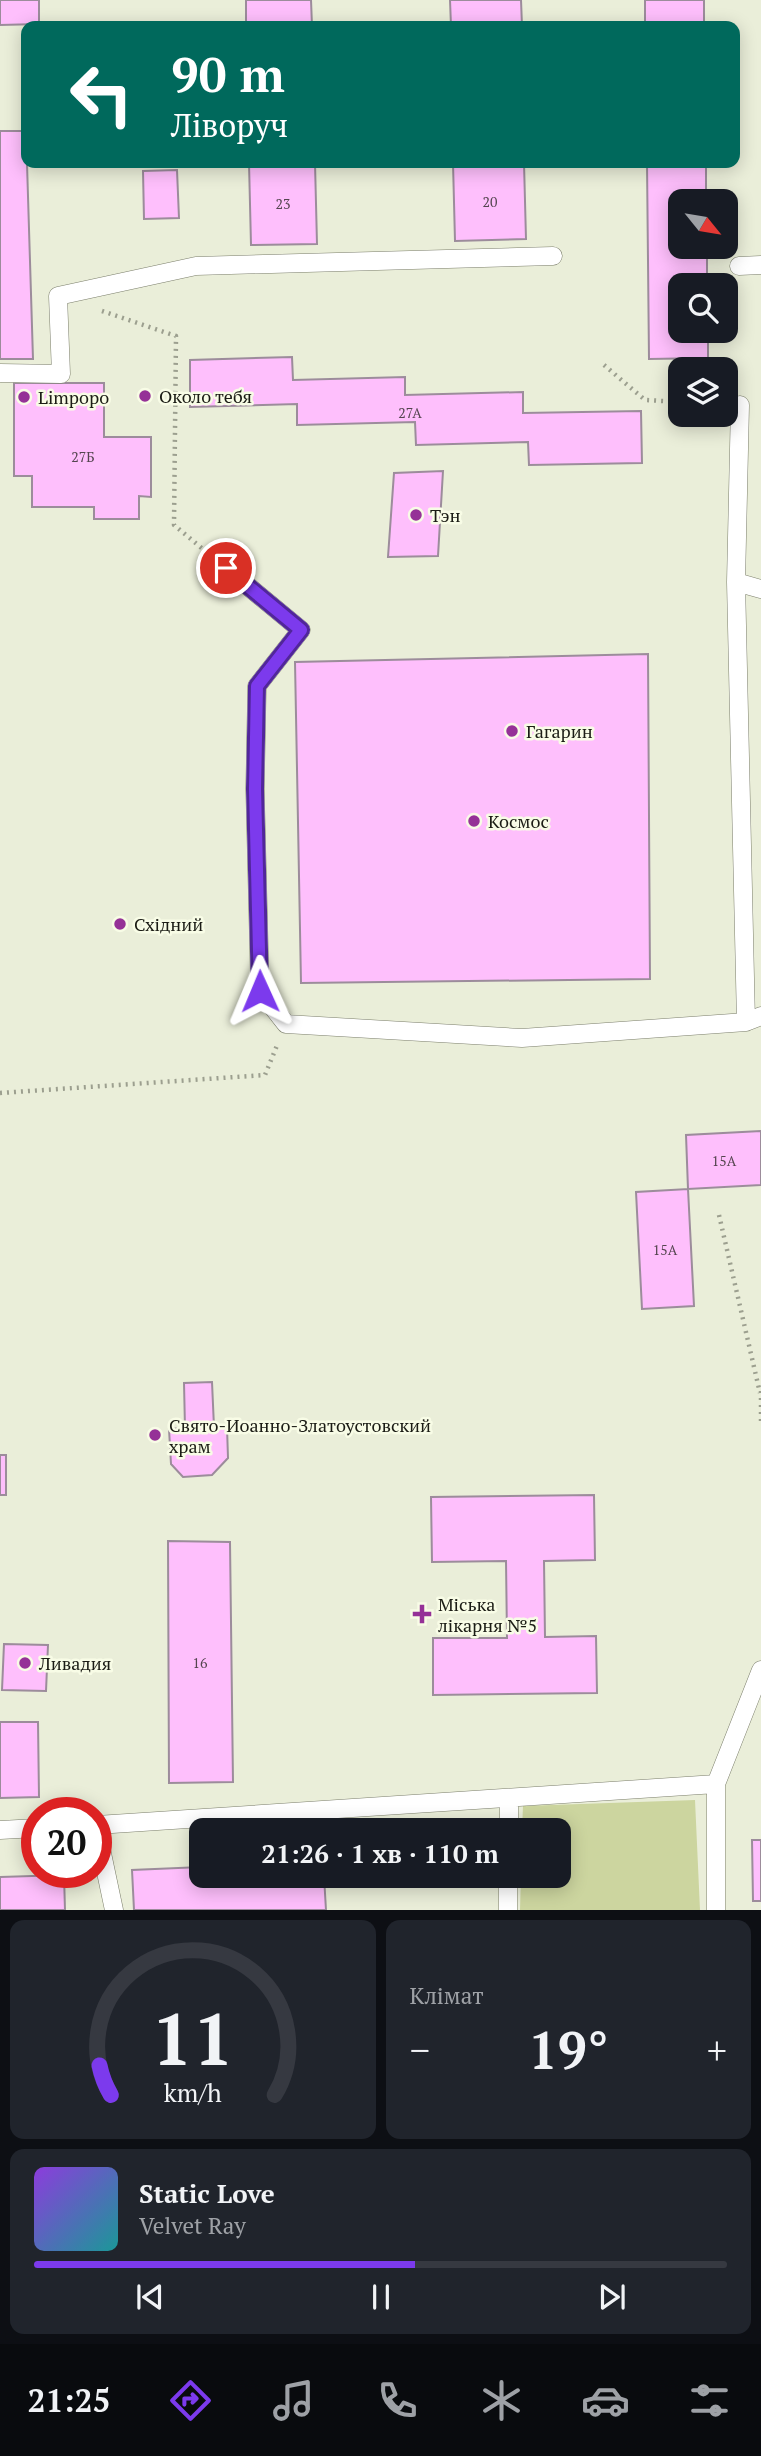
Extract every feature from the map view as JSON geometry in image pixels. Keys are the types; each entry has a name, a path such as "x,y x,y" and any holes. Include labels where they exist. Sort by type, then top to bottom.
{"lane":[{"path":"0,373 61,374 58,296 196,266 553,256"},
{"path":"739,266 761,265"},
{"path":"226,568 301,630 257,686 255,789 260,991 286,1024 522,1038 754,1019 736,582 740,405"},
{"path":"736,582 761,589"},
{"path":"716,1910 716,1784 761,1670"},
{"path":"112,1824 716,1784"},
{"path":"509,1798 509,1818"},
{"path":"0,1830 21,1829"},
{"path":"109,1888 114,1910"},
{"path":"508,1888 508,1910"}],"path":[{"path":"97,309 176,337 174,525 226,568"},
{"path":"604,365 645,400 668,401"},
{"path":"0,1093 265,1075 286,1024"},
{"path":"719,1215 760,1392 761,1424"}],"green space":[{"path":"695,1800 700,1910 520,1910 521,1888 571,1888 571,1818 522,1818 523,1806"}],"building":[{"path":"0,0 39,0 39,21 0,25"},
{"path":"246,0 311,0 312,21 246,21"},
{"path":"450,0 521,0 522,21 451,21"},
{"path":"645,0 704,0 704,21 645,21"},
{"path":"0,131 21,131 21,168 27,168 33,359 0,359"},
{"path":"249,168 315,168 317,244 251,245"},
{"path":"453,168 524,168 526,239 455,241"},
{"path":"647,168 706,168 706,189 668,189 668,259 707,259 707,273 668,273 668,343 708,343 708,357 649,359"},
{"path":"177,170 179,218 144,219 143,171"},
{"path":"292,357 293,380 405,377 405,395 523,392 523,413 641,411 642,463 529,465 528,442 416,445 415,422 297,425 297,404 190,407 190,360"},
{"path":"14,383 104,383 104,437 151,437 151,497 139,496 139,519 94,519 94,507 32,507 32,476 14,476"},
{"name":"Тэн","path":"443,471 438,556 388,557 394,473"},
{"name":"Космос","path":"648,654 650,979 301,983 295,662"},
{"path":"761,1131 761,1185 688,1189 686,1135"},
{"path":"688,1189 694,1306 642,1309 636,1192"},
{"path":"212,1382 214,1427 227,1427 228,1458 212,1475 183,1477 171,1464 169,1429 185,1428 184,1383"},
{"path":"0,1455 6,1455 6,1495 0,1495"},
{"path":"594,1495 595,1560 544,1561 545,1637 596,1636 597,1693 433,1695 433,1638 507,1638 506,1561 432,1562 431,1497"},
{"path":"168,1541 230,1542 233,1782 169,1783"},
{"path":"4,1644 48,1645 46,1691 2,1690"},
{"path":"0,1722 38,1722 39,1797 0,1798"},
{"path":"752,1840 761,1840 761,1901 753,1901"},
{"path":"189,1868 189,1888 325,1888 326,1910 134,1910 132,1870"},
{"path":"21,1876 21,1888 64,1888 65,1910 0,1910 0,1877"}],"place":[{"name":"Около тебя","path":"145,396"},
{"name":"Limpopo","path":"24,397"},
{"name":"Тэн","path":"416,515"},
{"name":"Гагарин","path":"512,731"},
{"name":"Космос","path":"474,821"},
{"name":"Східний","path":"120,924"},
{"name":"Свято-Иоанно-Златоустовский храм","path":"155,1435"},
{"name":"Міська лікарня №5","path":"422,1614"},
{"name":"Ливадия","path":"25,1663"}],"route":[{"path":"226,568 301,630 257,686 255,789 260,991"}]}
